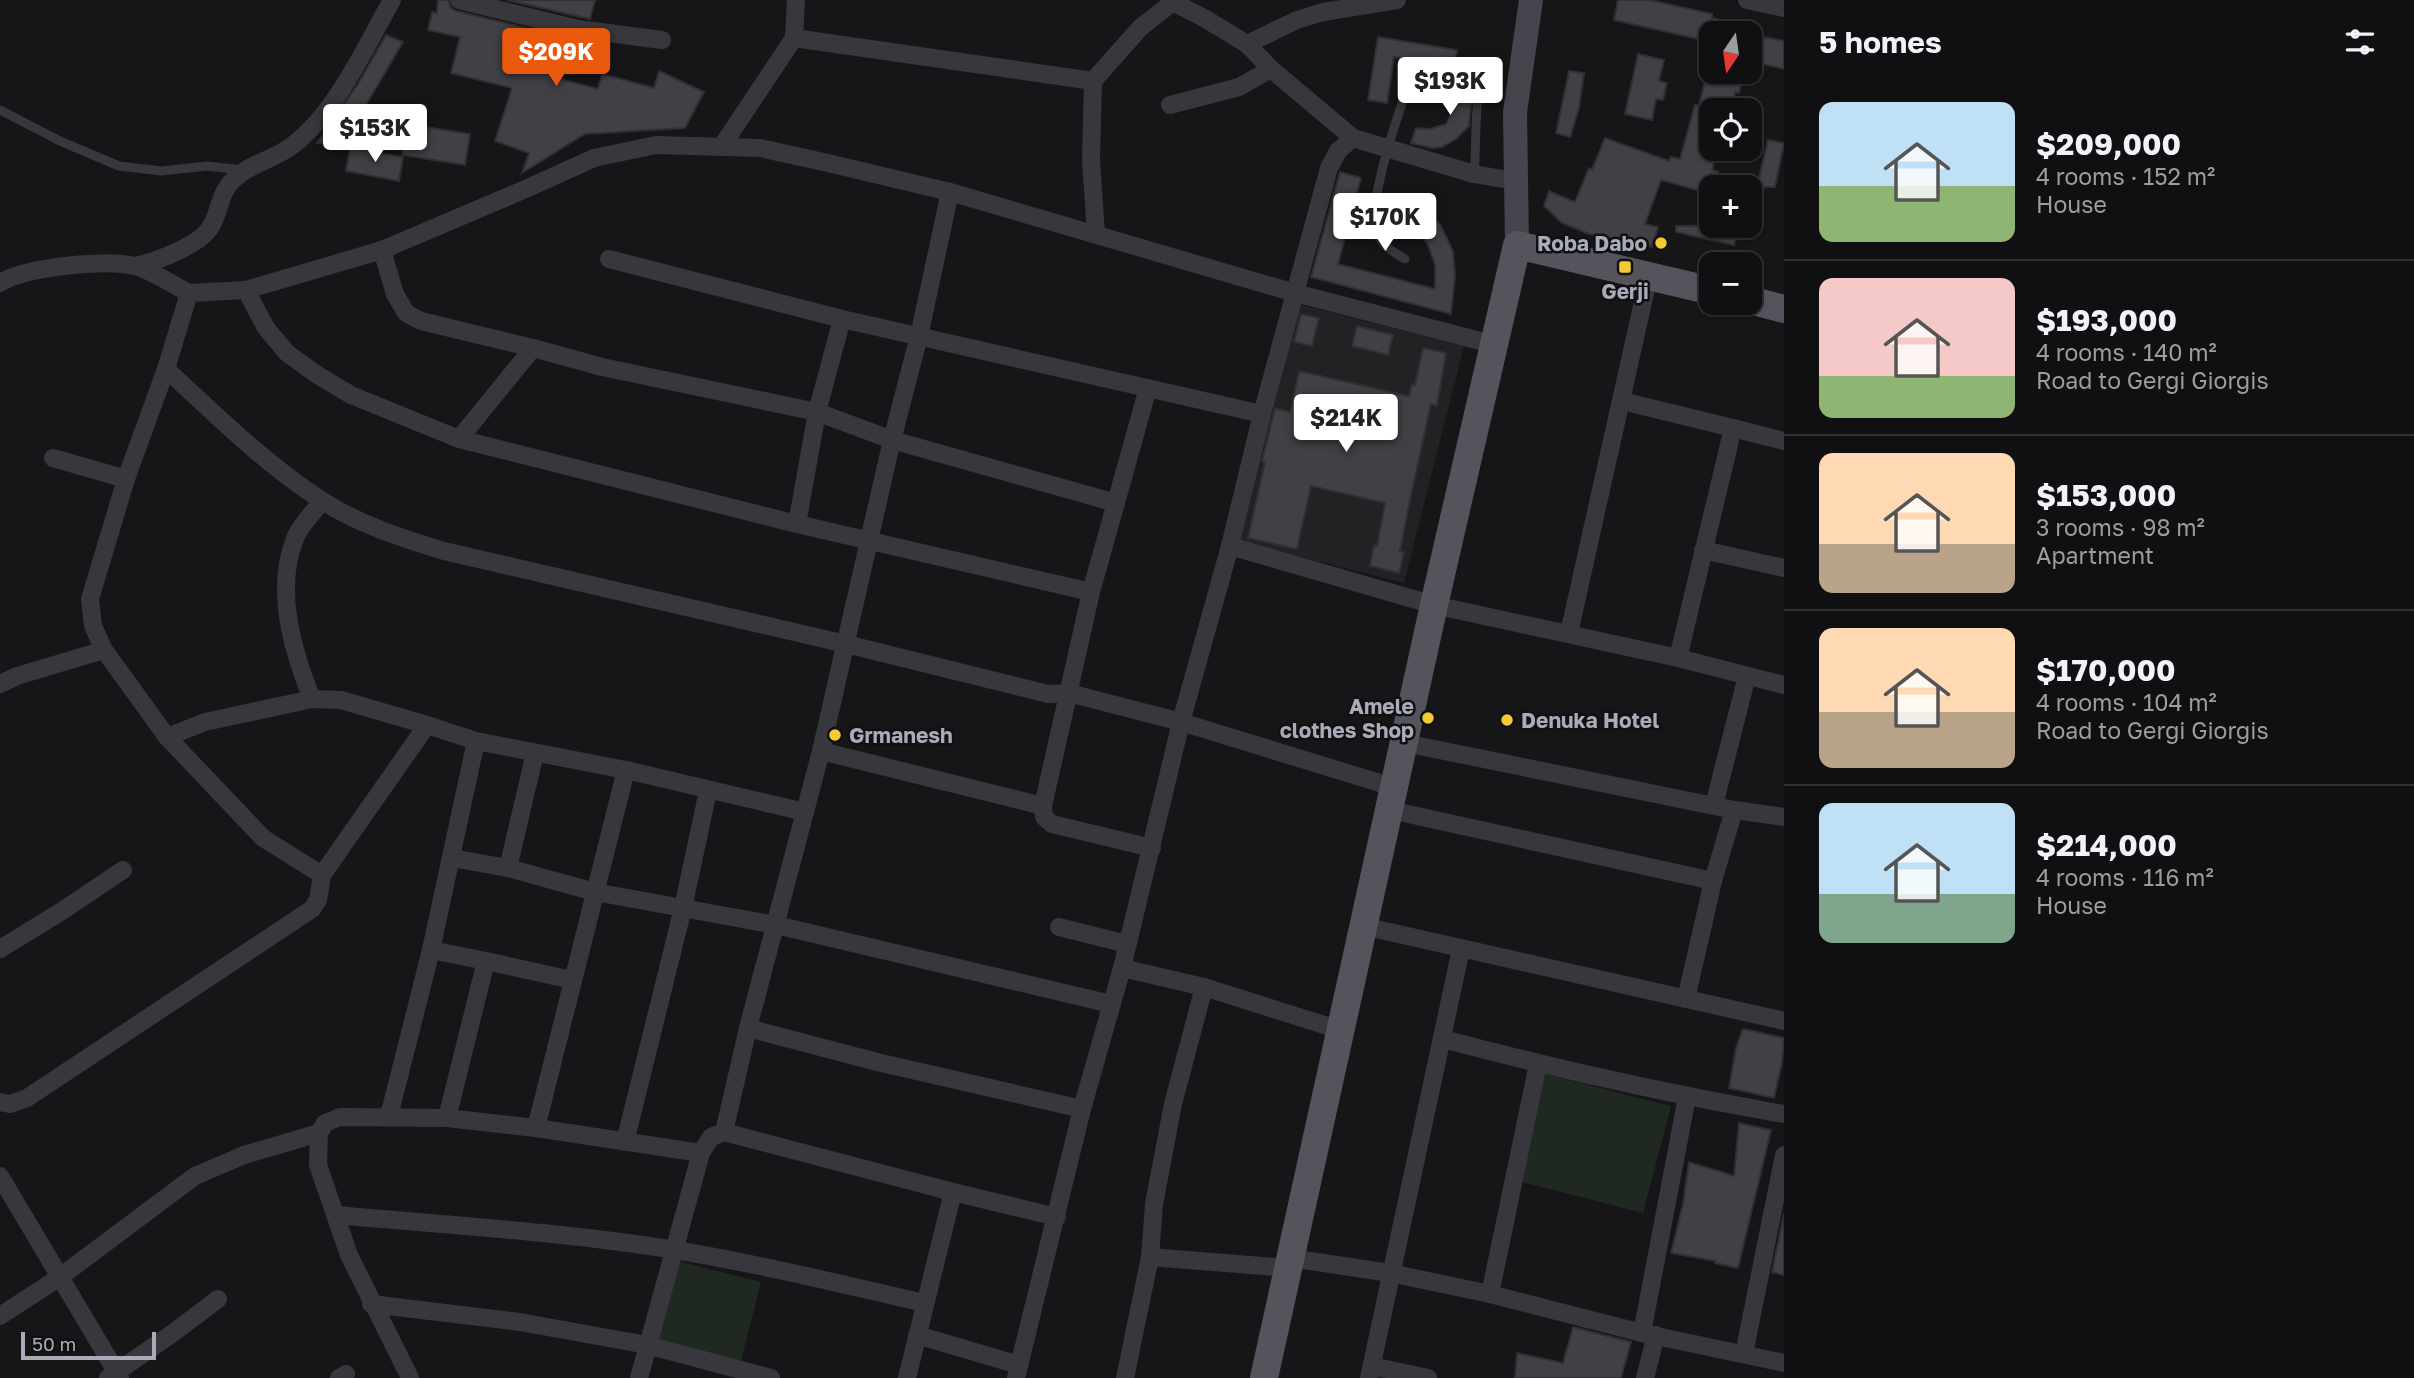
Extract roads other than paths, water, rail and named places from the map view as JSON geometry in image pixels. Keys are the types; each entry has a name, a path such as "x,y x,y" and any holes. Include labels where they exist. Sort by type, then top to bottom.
{"main road":[{"path":"1264,1378 1492,344 1517,245 1515,112 1531,0"},
{"path":"1517,245 1699,287"},
{"path":"1762,303 1784,309"}],"street":[{"path":"0,283 38,270 79,264 135,266 151,263 194,242 210,228 230,182 244,170 290,148 307,133 346,83 392,0"},
{"path":"459,0 578,29 662,40"},
{"path":"722,146 794,38 796,0"},
{"path":"1247,44 1297,20 1324,12 1396,0"},
{"path":"1747,0 1784,8"},
{"path":"1096,234 1091,160 1093,81 1140,28 1171,1 1247,44 1271,69 1353,138 1474,174 1515,181"},
{"path":"794,38 1093,81"},
{"path":"1170,105 1239,87 1271,69"},
{"path":"917,1335 1017,1371 1082,1110 1122,968 1181,722 1329,168 1338,151 1353,138"},
{"path":"135,266 189,293 246,290 382,250 594,158 656,145 761,148 950,192 1295,293 1492,344"},
{"path":"724,1132 748,1028 821,751 892,440 919,336 950,192"},
{"path":"382,250 395,294 407,313 421,321 602,367 817,412 892,440 1116,503"},
{"path":"609,259 842,320 1262,414"},
{"path":"1569,634 1649,275"},
{"path":"246,290 266,328 287,353 316,374 351,395 459,439 797,524 1091,592"},
{"path":"189,293 166,369 126,479 90,599 93,626 104,650 167,737 263,838 321,875"},
{"path":"797,524 817,412 842,320"},
{"path":"459,439 533,348"},
{"path":"166,369 259,454 322,501 385,533 444,551 846,643 1048,694 1069,693 1181,722 1393,799 1713,881"},
{"path":"1148,388 1091,592 1043,806 1044,817 1052,824 1152,848"},
{"path":"1622,401 1784,441"},
{"path":"1678,657 1733,428"},
{"path":"53,458 126,479"},
{"path":"312,699 300,669 286,608 287,573 297,533 322,501"},
{"path":"1230,546 1434,605 1678,657 1784,685"},
{"path":"1703,550 1784,568"},
{"path":"0,684 17,676 104,650"},
{"path":"1714,806 1747,676"},
{"path":"167,737 205,722 312,699 341,700 476,741 626,770 805,812"},
{"path":"0,1102 10,1104 27,1098 312,909 318,900 321,875 427,725"},
{"path":"389,1116 431,950 476,741"},
{"path":"1405,743 1734,810 1784,817"},
{"path":"821,751 1043,806"},
{"path":"508,868 535,753"},
{"path":"536,1128 626,770"},
{"path":"625,1142 684,908 708,791"},
{"path":"1686,999 1713,881 1734,810"},
{"path":"452,858 508,868 595,892 776,925 1111,1004"},
{"path":"0,948 62,912 123,870"},
{"path":"1363,926 1784,1021"},
{"path":"1059,927 1126,944"},
{"path":"1428,1378 1371,1372 1461,949"},
{"path":"431,950 572,980"},
{"path":"447,1118 486,961"},
{"path":"1122,968 1204,987 1340,1030"},
{"path":"1125,1378 1150,1257 1154,1204 1173,1104 1204,987"},
{"path":"748,1028 877,1062 1082,1110"},
{"path":"1443,1038 1538,1064 1687,1097 1784,1114"},
{"path":"1490,1294 1538,1064"},
{"path":"1645,1378 1649,1334 1687,1097"},
{"path":"410,1378 349,1255 318,1165 319,1133 325,1123 340,1116 447,1118 536,1128 701,1153"},
{"path":"639,1378 701,1153 711,1137 724,1132 1057,1217"},
{"path":"0,1316 60,1276 195,1176 244,1155 319,1133"},
{"path":"1744,1354 1784,1155"},
{"path":"0,1175 115,1376 218,1299"},
{"path":"907,1378 953,1192"},
{"path":"336,1215 522,1231 674,1250 924,1303"},
{"path":"1150,1257 1289,1263 1390,1273 1784,1363"},
{"path":"371,1304 520,1322 647,1345 771,1378"}],"lane":[{"path":"1474,174 1477,145 1475,119 1481,77"},
{"path":"1405,259 1386,247 1377,234 1375,217 1387,149 1408,87"},
{"path":"0,110 60,141 119,166 161,171 207,166 244,170"}],"place":[{"name":"Roba Dabo","path":"1661,243"},
{"name":"Gerji","path":"1625,267"},
{"name":"Amele clothes Shop","path":"1428,718"},
{"name":"Denuka Hotel","path":"1507,720"},
{"name":"Grmanesh","path":"835,735"}]}
